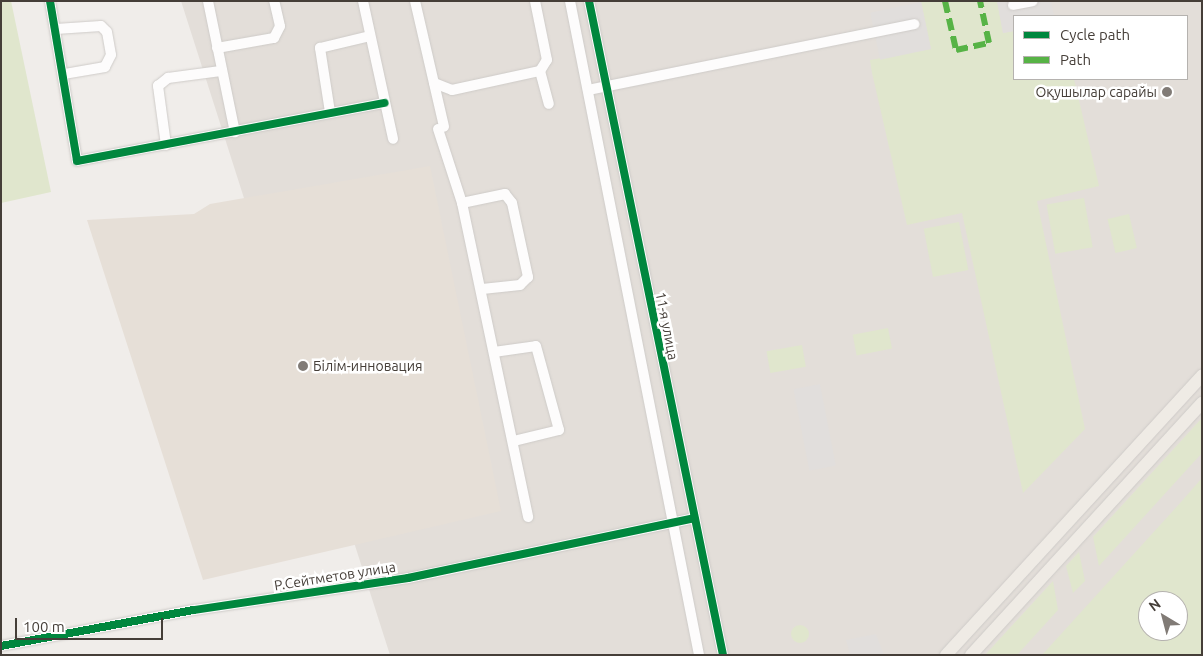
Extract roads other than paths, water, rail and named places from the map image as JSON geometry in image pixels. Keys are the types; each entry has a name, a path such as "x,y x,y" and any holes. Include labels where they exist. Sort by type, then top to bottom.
{"main road":[{"path":"946,655 1202,376"},
{"path":"971,655 1202,403"}],"street":[{"path":"50,1 64,74 77,161 385,103"},
{"path":"208,1 235,132"},
{"path":"217,48 274,38 280,26 274,1"},
{"path":"363,1 393,139"},
{"path":"415,1 434,83 441,128 462,203 482,289 528,517"},
{"path":"434,83 452,90 540,71 547,60 535,1"},
{"path":"570,1 672,526 699,655"},
{"name":"11-я улица","path":"589,1 723,655"},
{"path":"1013,5 1033,1"},
{"path":"588,90 914,24"},
{"path":"56,29 101,26 107,32 111,55 105,67 64,74"},
{"path":"330,112 320,48 370,36"},
{"path":"166,145 158,86 168,78 221,71"},
{"path":"540,71 549,104"},
{"path":"462,203 505,194 514,212 528,276 520,285 482,289"},
{"path":"494,352 536,346 559,430 514,441"},
{"name":"Р.Сейтметов улица","path":"1,646 194,610 408,578 672,526 694,518"}],"place":[{"name":"Оқушылар сарайы","path":"1167,92"},
{"name":"Білім-инновация","path":"303,366"}]}
